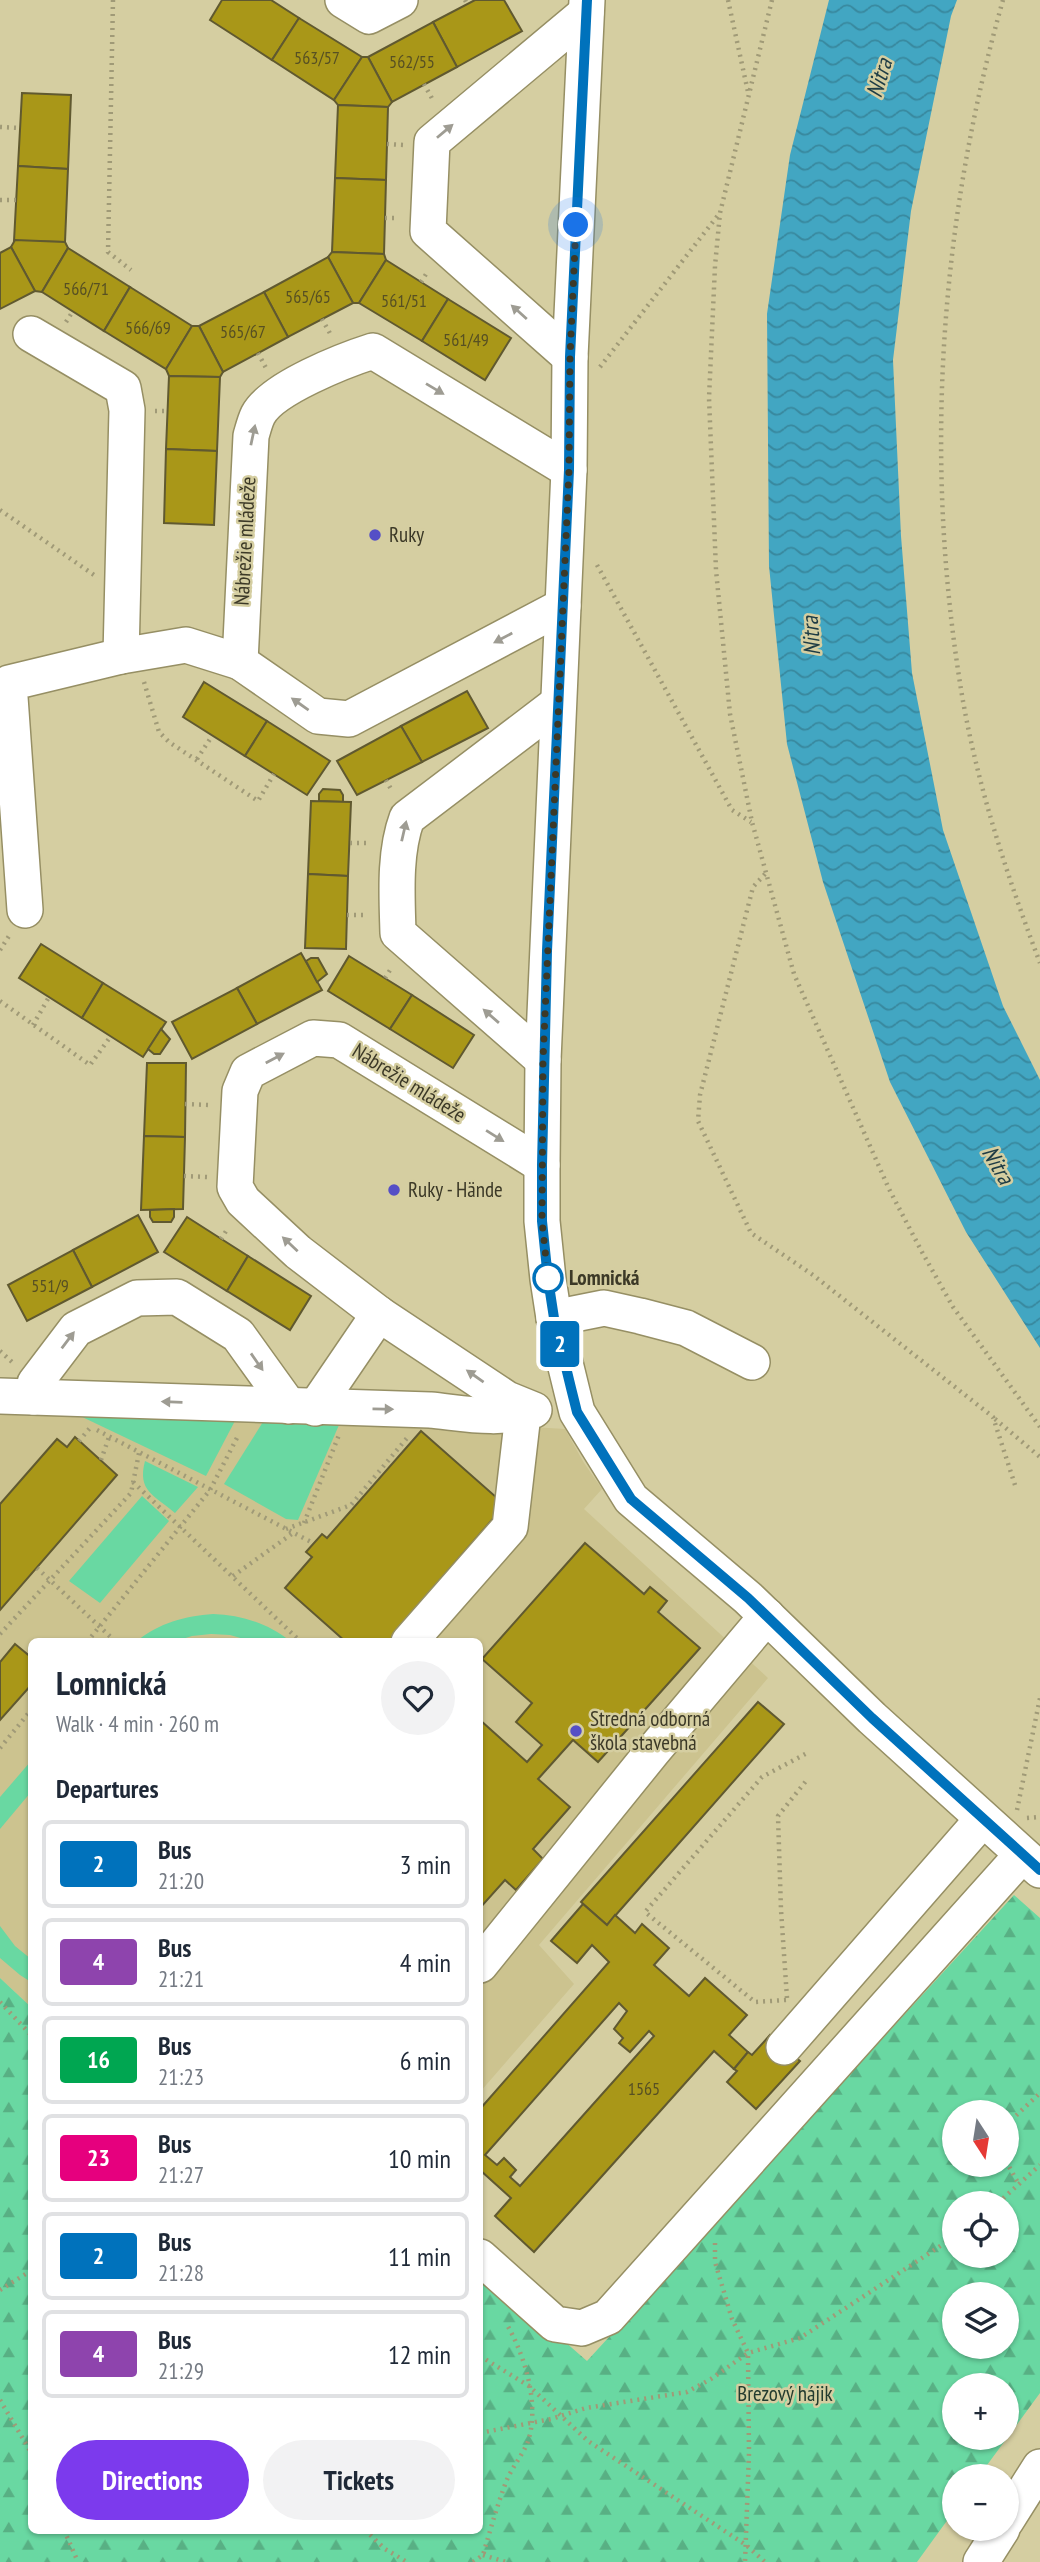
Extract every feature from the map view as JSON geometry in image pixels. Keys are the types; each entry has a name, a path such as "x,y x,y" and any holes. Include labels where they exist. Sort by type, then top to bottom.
{"street":[{"path":"343,0 369,16 400,0"},
{"path":"584,364 428,231 432,142 587,6"},
{"path":"483,2260 555,2324 582,2328 608,2317 715,2197 1031,1863 999,1819 631,1499 577,1412 554,1318 542,1221 543,1060 569,470 584,364 587,6"},
{"path":"31,334 123,388 127,410 123,594 129,655"},
{"name":"Nábrežie mládeže","path":"240,662 251,436 259,413 280,393 345,360 373,351 569,470"},
{"path":"25,910 9,683 129,655 186,645 240,662 318,716 349,719 563,606"},
{"path":"543,1060 398,933 397,900 401,832 407,818 557,704"},
{"name":"Nábrežie mládeže","path":"528,1412 379,1314 298,1252 243,1201 235,1187 240,1091 248,1072 313,1038 339,1040 542,1165"},
{"path":"17,1397 36,1383 76,1329 137,1298 177,1297 238,1335 287,1406"},
{"path":"554,1318 604,1308 686,1328 752,1362"},
{"path":"287,1406 379,1314"},
{"path":"17,1397 430,1410 492,1415 577,1412"},
{"path":"413,1638 510,1527 528,1412"},
{"path":"483,1961 653,1751 767,1616"},
{"path":"784,2047 829,1995 999,1819"},
{"path":"1019,2504 1036,2481"},
{"path":"981,2562 994,2541"}],"path":[{"path":"113,0 108,252 131,270"},
{"path":"728,0 748,94"},
{"path":"772,0 720,213 709,398 716,570 730,714 752,822 794,974 889,1189 953,1307 1040,1427"},
{"path":"1003,0 983,71 956,218 940,407 944,537 960,684 985,800 1020,911 1040,963"},
{"path":"0,127 20,128"},
{"path":"0,200 16,200"},
{"path":"584,364 720,213"},
{"path":"0,510 123,594"},
{"path":"591,555 732,810 752,822"},
{"path":"129,655 159,732 169,741 258,801 274,774"},
{"path":"197,759 212,736"},
{"path":"766,873 753,887 700,1095 698,1121 751,1233 813,1275 1040,1457"},
{"path":"33,1024 49,997"},
{"path":"0,1001 90,1065 111,1036"},
{"path":"90,1638 210,1489 287,1406"},
{"path":"304,1523 350,1409"},
{"path":"993,1417 1015,1485"},
{"path":"80,1422 313,1543"},
{"path":"79,1441 91,1427"},
{"path":"100,1460 109,1437"},
{"path":"286,1529 351,1506 408,1437"},
{"path":"0,1634 131,1493 139,1453"},
{"path":"133,1482 297,1638"},
{"path":"233,1576 293,1533"},
{"path":"37,1568 112,1638"},
{"path":"999,1819 1040,1698"},
{"path":"0,1748 28,1714"},
{"path":"809,1752 762,1777 645,1912 755,2002 829,1995"},
{"path":"787,2000 778,1816 806,1781"},
{"path":"0,2002 28,2032"},
{"path":"1019,2113 1040,2093"},
{"path":"1010,2191 1040,2165"},
{"path":"1015,2177 1018,2183"},
{"path":"715,2197 715,2262 732,2319 748,2353 749,2453 745,2562"},
{"path":"483,2432 563,2416 586,2408 687,2392 748,2353 800,2338 942,2245"},
{"path":"0,2290 28,2272"},
{"path":"473,2562 483,2555 506,2480 527,2443 531,2423 524,2358 504,2319"},
{"path":"483,2358 529,2386 588,2441 746,2545 765,2562"},
{"path":"0,2400 28,2447"},
{"path":"66,2534 78,2562"},
{"path":"369,2534 386,2549 407,2562"},
{"path":"483,2555 506,2562"}],"shaded area":[{"path":"0,1404 565,1429 602,1489 584,1509 768,1678 539,1945 574,1984 483,2089 483,1638 28,1638 28,2004 0,1978"}],"green space":[{"path":"78,1415 237,1417 206,1476"},
{"path":"266,1417 342,1418 298,1520 286,1519 224,1484"},
{"path":"145,1461 198,1487 175,1513 154,1497 145,1486"},
{"path":"142,1496 169,1521 100,1603 69,1581"},
{"path":"213,1614 234,1616 273,1629 286,1638 240,1638 211,1634 186,1638 141,1638 154,1629 192,1617"},
{"path":"28,1764 28,1796 0,1829 0,1797"},
{"name":"Brezový hájik","path":"1014,1895 1040,1918 1040,2393 1019,2422 1019,2373 942,2373 942,2450 998,2450 988,2464 942,2464 942,2528 917,2562 0,2562 0,1978 28,2004 28,2534 483,2534 483,2271 587,2361"},
{"path":"0,1926 15,1946 28,1957 28,1980 20,1975 0,1958"}],"water":[{"name":"Nitra","path":"829,0 957,0 951,16 911,211 893,360 901,536 912,673 943,830 1003,1006 1040,1080 1040,1348 966,1232 890,1082 823,882 787,744 769,566 767,314 790,155"}],"building":[{"path":"222,0 271,0 299,18 272,60 210,20"},
{"path":"475,0 504,0 522,31 457,67 433,22"},
{"path":"299,18 362,57 334,100 272,60"},
{"path":"433,22 457,67 392,102 368,57"},
{"path":"362,57 368,57 392,102 388,107 338,105 334,100"},
{"path":"22,93 71,95 68,169 18,166"},
{"path":"338,105 388,107 386,180 335,178"},
{"path":"18,166 68,169 65,242 14,241"},
{"path":"335,178 386,180 384,254 332,252"},
{"path":"15,240 65,242 68,248 42,292 35,291 11,247"},
{"path":"11,247 35,291 0,309 0,253"},
{"path":"68,248 130,287 104,331 42,292"},
{"path":"332,252 384,254 386,260 359,303 353,303 328,257"},
{"path":"328,257 353,303 288,337 264,292"},
{"path":"386,260 448,299 422,341 359,303"},
{"path":"130,287 192,326 166,369 104,331"},
{"path":"264,292 288,337 223,372 199,326"},
{"path":"448,299 511,338 485,380 422,341"},
{"path":"192,326 199,326 223,372 220,377 169,376 166,369"},
{"path":"169,376 220,377 217,451 166,449"},
{"path":"166,449 217,451 214,525 164,523"},
{"path":"204,682 267,721 245,756 183,717"},
{"path":"467,691 488,728 422,762 401,726"},
{"path":"267,721 330,761 307,795 245,756"},
{"path":"401,726 422,762 357,795 337,761"},
{"path":"323,789 340,790 343,802 319,801 319,794"},
{"path":"311,801 351,802 348,876 308,874"},
{"path":"308,874 348,876 346,949 305,948"},
{"path":"41,944 103,983 82,1018 19,978"},
{"path":"301,953 322,990 257,1024 237,988"},
{"path":"349,956 412,995 390,1029 328,991"},
{"path":"318,958 327,974 317,982 306,961"},
{"path":"103,983 166,1022 143,1057 82,1018"},
{"path":"237,988 257,1024 192,1059 172,1022"},
{"path":"412,995 474,1035 453,1068 390,1029"},
{"path":"161,1029 170,1039 160,1054 154,1054 148,1049"},
{"path":"147,1063 186,1063 185,1137 144,1136"},
{"path":"144,1136 185,1137 183,1209 141,1210"},
{"path":"174,1209 171,1222 153,1222 150,1217 150,1210"},
{"path":"138,1215 158,1252 92,1287 73,1250"},
{"path":"187,1217 248,1256 227,1291 164,1252"},
{"path":"73,1250 92,1287 27,1321 8,1285"},
{"path":"248,1256 311,1296 290,1330 227,1291"},
{"path":"421,1431 505,1505 394,1633 399,1638 341,1638 285,1588 312,1557 306,1552 322,1534 327,1538"},
{"path":"75,1437 117,1475 0,1610 0,1504 57,1439 67,1447"},
{"name":"Stredná odborná škola stavebná","path":"585,1543 644,1594 650,1587 667,1601 658,1612 700,1648 598,1762 573,1740 538,1779 570,1807 533,1849 543,1859 516,1890 505,1880 483,1905 483,1723 527,1762 542,1745 516,1722 532,1703 483,1658"},
{"path":"15,1644 28,1655 28,1688 0,1720 0,1662"},
{"path":"758,1702 784,1724 607,1925 581,1902"},
{"path":"583,1904 607,1925 615,1915 635,1933 642,1924 669,1948 654,1965 689,1996 705,1978 747,2015 729,2035 748,2052 734,2069 714,2051 534,2252 495,2216 511,2198 483,2173 483,2106 609,1962 592,1945 577,1963 551,1941","holes":["619,2003 627,2011 614,2029 623,2038 619,2043 630,2052 649,2031 654,2036 520,2186 510,2177 516,2170 504,2158 497,2165 485,2155"]},
{"path":"770,2035 800,2061 756,2109 727,2082 748,2052 752,2055"}],"bus line":[{"name":"2","path":"587,0 570,357 569,470 543,1060 542,1221 554,1318 577,1412 631,1499 748,1598 872,1718 1040,1870"}],"place":[{"name":"Ruky","path":"375,535"},
{"name":"Ruky - Hände","path":"394,1190"},
{"name":"Lomnická","path":"548,1278"},
{"name":"Stredná odborná škola stavebná","path":"576,1731"}],"route":[{"path":"548,1278 542,1221 543,1060 569,470 570,357 576,225"}]}
